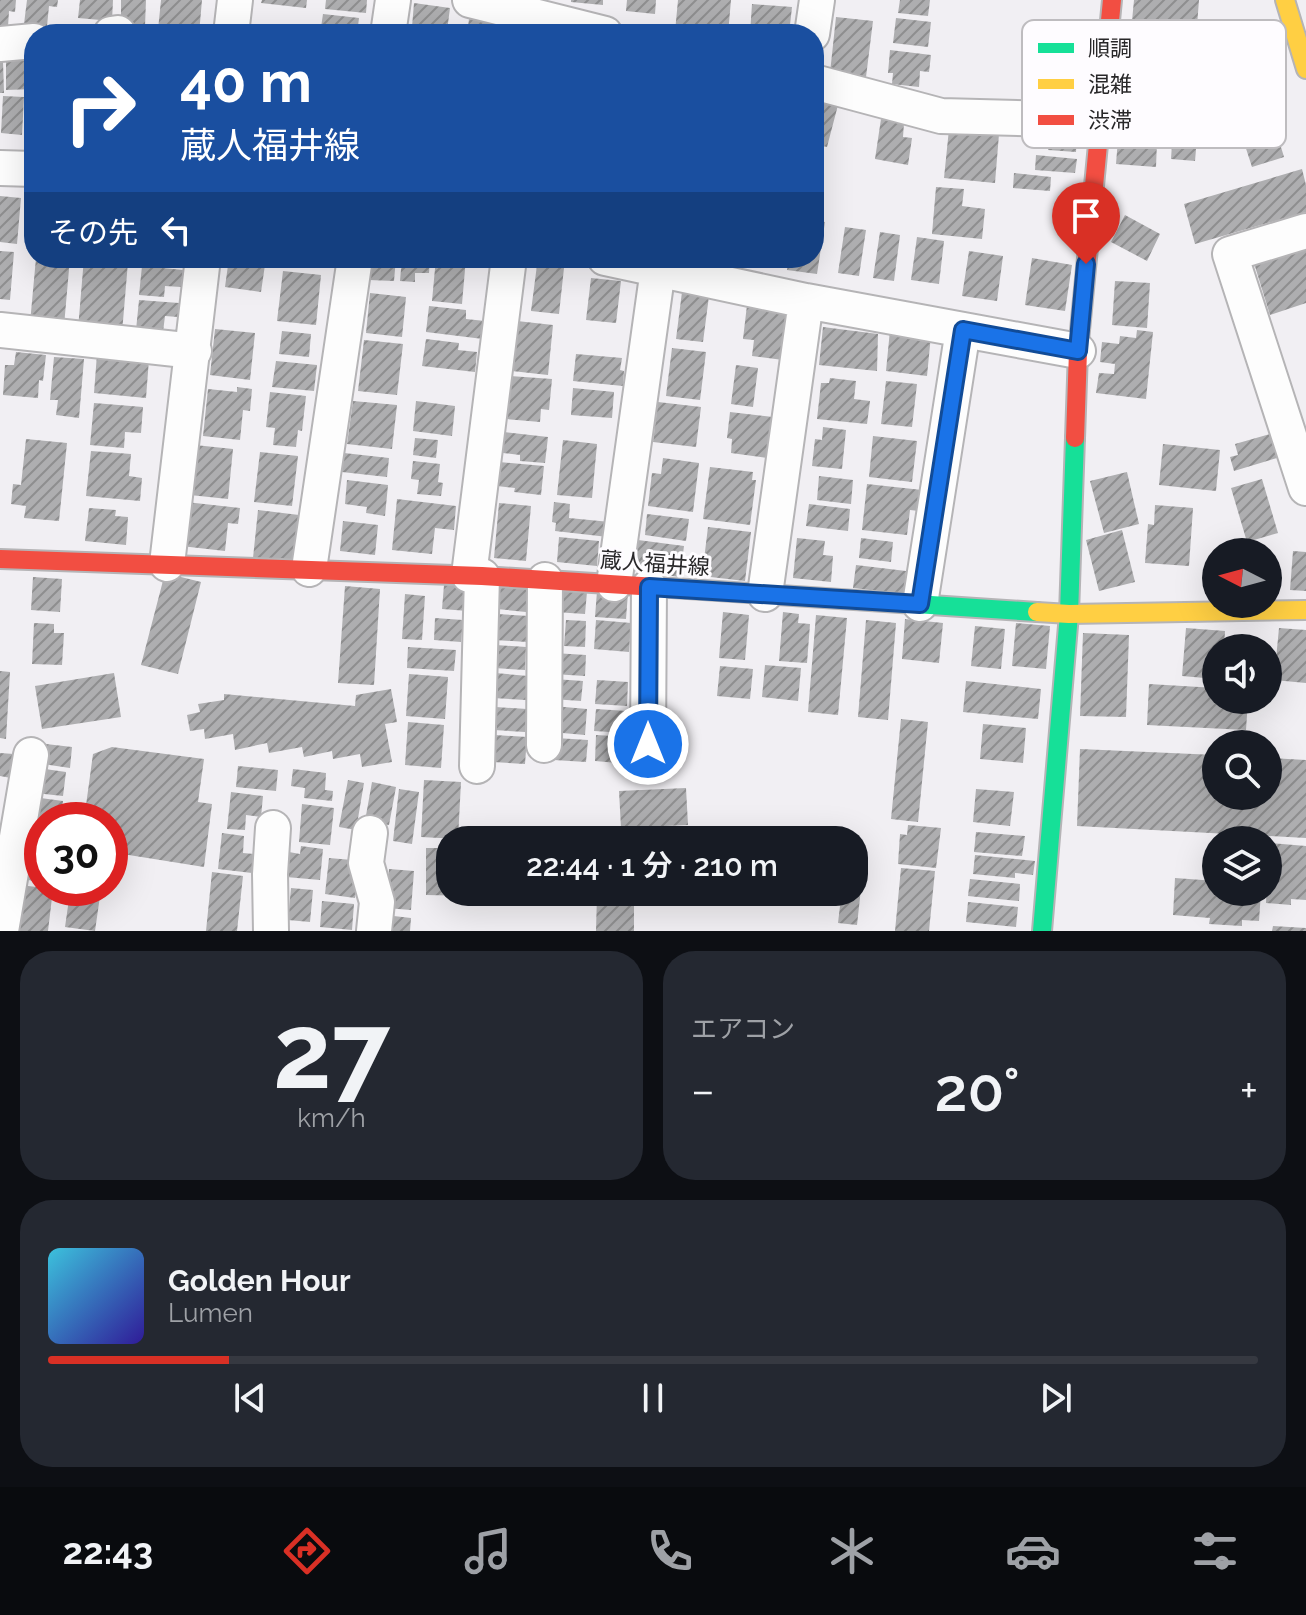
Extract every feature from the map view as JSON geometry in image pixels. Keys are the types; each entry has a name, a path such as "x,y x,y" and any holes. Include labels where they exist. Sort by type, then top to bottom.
{"street":[{"path":"232,24 235,0"},
{"path":"389,24 393,0"},
{"path":"470,0 567,24"},
{"path":"813,24 817,0"},
{"path":"1110,20 1112,0"},
{"path":"1285,0 1306,69"},
{"path":"0,44 24,42"},
{"path":"824,85 941,116 1022,118"},
{"path":"1042,931 1069,614 1078,351 1097,148"},
{"path":"0,168 24,169"},
{"path":"1306,231 1230,254 1306,488"},
{"path":"167,564 202,268"},
{"path":"309,569 354,268"},
{"path":"477,766 476,575 508,268"},
{"path":"653,268 806,301 1078,351"},
{"path":"614,584 658,269"},
{"path":"765,594 806,301"},
{"path":"0,330 194,351"},
{"path":"920,604 963,330"},
{"name":"蔵人福井線","path":"0,559 476,575 1069,614 1306,610"},
{"path":"544,745 545,580"},
{"path":"648,744 649,587"},
{"path":"1,931 31,755"},
{"path":"271,931 273,828"},
{"path":"370,833 366,863 377,902 374,931"}],"building":[{"path":"0,0 16,0 15,12 9,11 8,27 0,26"},
{"path":"27,0 58,0 57,7 49,6 47,24 24,24"},
{"path":"80,0 113,0 112,21 78,18"},
{"path":"121,0 146,0 145,24 126,24 126,16 121,16"},
{"path":"161,0 202,0 200,24 159,24"},
{"path":"262,0 307,0 306,8 261,3"},
{"path":"326,0 367,0 366,13 325,9"},
{"path":"603,0 603,5 571,2"},
{"path":"627,0 656,0 655,14 626,11"},
{"path":"678,0 731,0 729,24 676,24"},
{"path":"900,0 930,0 928,16 898,13"},
{"path":"1134,0 1199,0 1197,20 1132,20"},
{"path":"414,3 450,8 448,24 412,24"},
{"path":"752,4 792,7 790,24 751,24"},
{"path":"323,14 359,18 358,24 322,24"},
{"path":"836,17 873,21 866,77 830,73"},
{"path":"896,18 931,22 928,47 893,43"},
{"path":"469,19 503,23 503,24 468,24"},
{"path":"890,50 931,55 929,72 920,71 919,87 892,84 893,73 888,73"},
{"path":"6,56 24,56 24,89 6,90"},
{"path":"0,61 3,61 4,93 0,93"},
{"path":"3,96 24,97 22,135 1,133"},
{"path":"824,102 838,105 827,147 824,146"},
{"path":"881,119 904,123 903,137 912,138 908,165 875,159"},
{"path":"949,129 999,134 995,183 944,178"},
{"path":"1048,148 1076,148 1076,152"},
{"path":"1117,148 1157,148 1156,167 1116,164"},
{"path":"1172,148 1196,148 1195,161 1171,159"},
{"path":"1246,148 1281,148 1284,157 1252,167"},
{"path":"1036,155 1077,159 1075,173 1035,170"},
{"path":"1302,169 1306,185 1306,212 1195,244 1184,204"},
{"path":"1014,173 1051,177 1050,191 1013,188"},
{"path":"936,187 964,189 962,206 985,209 982,239 932,234"},
{"path":"0,196 21,198 17,244 0,242"},
{"path":"1125,215 1160,234 1147,261 1111,242"},
{"path":"845,227 866,230 859,276 838,273"},
{"path":"880,232 900,235 894,281 873,278"},
{"path":"917,237 944,241 939,284 911,280"},
{"path":"1306,243 1306,303 1270,315 1253,260"},
{"path":"0,251 14,252 10,300 0,299"},
{"path":"969,251 1003,256 997,301 962,296"},
{"path":"1032,258 1072,265 1065,311 1025,305"},
{"path":"35,268 69,268 64,326 30,323"},
{"path":"83,268 127,268 122,333 78,329"},
{"path":"142,268 183,270 181,287 165,286 164,297 139,295"},
{"path":"228,268 265,268 261,292 225,287"},
{"path":"370,268 395,268 394,281 369,280"},
{"path":"401,268 429,268 429,273 415,273 415,282 400,281"},
{"path":"435,268 465,268 462,304 432,301"},
{"path":"537,268 564,268 559,314 531,311"},
{"path":"787,268 818,268 817,274"},
{"path":"283,271 321,275 316,325 277,321"},
{"path":"591,278 621,281 616,323 586,320"},
{"path":"1115,281 1150,283 1147,328 1112,325"},
{"path":"682,292 709,296 703,342 676,339"},
{"path":"370,293 406,297 402,337 366,333"},
{"path":"139,300 179,303 178,317 165,316 163,332 136,330"},
{"path":"747,305 789,311 783,360 752,356 754,340 743,339"},
{"path":"429,306 466,310 466,319 485,321 483,339 426,332"},
{"path":"517,321 553,325 548,375 512,371"},
{"path":"823,327 878,334 877,371 819,365"},
{"path":"215,329 255,333 250,380 210,375"},
{"path":"890,330 931,335 927,376 886,371"},
{"path":"1137,330 1153,332 1146,399 1096,393 1099,373 1114,374 1115,364 1100,362 1102,342 1119,344 1120,336 1136,338"},
{"path":"282,331 311,334 309,357 279,354"},
{"path":"426,339 459,343 458,350 477,352 475,372 422,366"},
{"path":"364,340 403,344 397,395 358,391"},
{"path":"672,348 706,352 700,400 666,396"},
{"path":"16,352 46,355 38,398 3,395 5,365 14,365"},
{"path":"97,354 149,359 146,398 94,393"},
{"path":"576,354 622,358 620,370 624,371 623,386 573,381"},
{"path":"54,357 84,359 79,418 56,415 58,400 50,400"},
{"path":"276,361 317,365 314,391 272,387"},
{"path":"736,365 758,368 753,407 731,404"},
{"path":"510,376 552,379 549,410 541,409 540,422 506,419"},
{"path":"830,378 856,381 854,399 870,401 867,424 817,419 821,383 829,383"},
{"path":"886,381 917,384 912,427 881,424"},
{"path":"237,387 252,389 250,411 243,410 240,440 203,436 208,389 237,392"},
{"path":"573,388 614,392 612,418 571,415"},
{"path":"270,392 306,396 302,431 298,430 296,447 273,445 275,428 266,427"},
{"path":"353,401 397,405 392,449 347,444"},
{"path":"416,401 455,406 452,436 413,431"},
{"path":"658,402 701,407 696,447 653,442"},
{"path":"94,403 143,407 141,433 125,432 124,448 90,445"},
{"path":"730,412 773,417 768,458 731,453 732,439 727,438"},
{"path":"823,427 846,430 842,469 812,466 815,439 822,440"},
{"path":"504,432 548,437 545,463 520,461 520,455 503,453"},
{"path":"1270,434 1277,458 1234,471 1230,457 1238,455 1235,444"},
{"path":"873,436 917,441 912,482 869,477"},
{"path":"415,438 438,440 436,458 413,455"},
{"path":"26,439 67,443 59,521 24,518 26,506 11,504 13,484 21,485"},
{"path":"563,440 597,444 592,498 557,495"},
{"path":"1163,444 1220,450 1216,491 1159,485"},
{"path":"195,445 233,449 228,499 190,495"},
{"path":"91,451 131,454 129,476 142,478 140,501 86,496"},
{"path":"260,452 298,456 292,506 254,502"},
{"path":"344,453 389,458 387,477 342,472"},
{"path":"663,458 699,463 693,512 648,506 652,473 661,474"},
{"path":"413,461 440,464 438,482 443,483 441,496 417,494 419,480 411,479"},
{"path":"499,462 544,466 541,495 514,492 515,488 497,486"},
{"path":"710,467 753,472 752,480 756,480 750,525 703,519"},
{"path":"1127,472 1139,524 1104,533 1090,481"},
{"path":"819,476 853,480 851,504 817,500"},
{"path":"1262,479 1278,533 1246,538 1231,488"},
{"path":"347,480 388,485 385,516 366,513 367,507 345,504"},
{"path":"867,484 922,490 919,511 910,510 907,535 862,530"},
{"path":"397,499 456,506 454,530 435,528 432,554 392,550"},
{"path":"186,502 240,508 238,524 228,523 225,551 181,546"},
{"path":"554,502 570,504 569,518 610,522 608,537 555,531 556,523 552,522"},
{"path":"499,503 531,506 526,561 494,558"},
{"path":"809,504 850,509 848,531 806,526"},
{"path":"1155,505 1193,508 1189,566 1145,563 1148,524 1154,525"},
{"path":"89,508 116,510 115,516 128,517 126,545 85,541"},
{"path":"258,510 299,515 294,562 253,558"},
{"path":"647,514 689,519 686,541 645,535"},
{"path":"343,521 378,525 375,555 340,551"},
{"path":"708,527 751,532 745,581 702,576"},
{"path":"1122,530 1135,582 1099,591 1086,540"},
{"path":"559,537 599,541 597,566 557,562"},
{"path":"797,538 825,541 823,555 833,556 831,582 793,578"},
{"path":"861,538 893,542 891,562 859,558"},
{"path":"638,540 684,546 680,577 634,571"},
{"path":"1293,551 1306,552 1306,591 1290,590"},
{"path":"856,565 906,571 904,594 853,588"},
{"path":"165,573 201,582 178,674 141,665"},
{"path":"33,577 62,579 60,612 31,610"},
{"path":"498,583 528,585 526,612 497,609"},
{"path":"444,585 470,587 468,611 442,609"},
{"path":"345,586 380,589 374,685 338,683"},
{"path":"557,590 587,592 585,614 555,612"},
{"path":"597,591 628,593 626,619 595,617"},
{"path":"405,594 425,596 422,640 402,639"},
{"path":"723,612 749,615 745,660 719,658"},
{"path":"783,612 799,614 798,623 810,624 807,663 779,661"},
{"path":"497,614 529,616 527,642 494,640"},
{"path":"816,615 847,618 838,715 808,712"},
{"path":"435,618 463,620 461,642 434,640"},
{"path":"905,619 943,623 939,663 902,659"},
{"path":"566,620 586,621 585,647 564,646"},
{"path":"596,620 631,623 629,652 594,649"},
{"path":"866,620 896,623 888,720 858,717"},
{"path":"34,623 54,624 54,633 64,633 62,665 32,664"},
{"path":"1016,623 1050,626 1046,669 1012,666"},
{"path":"975,626 1005,629 1001,669 971,666"},
{"path":"1186,628 1225,631 1225,634 1202,634 1202,678 1182,676"},
{"path":"1279,628 1306,630 1306,683 1282,681 1282,634 1278,634"},
{"path":"1083,633 1129,635 1126,717 1080,716"},
{"path":"496,645 526,647 525,670 494,668"},
{"path":"408,647 456,650 454,671 407,668"},
{"path":"554,653 586,655 585,676 553,674"},
{"path":"765,665 801,668 798,701 762,697"},
{"path":"720,666 753,669 750,699 717,696"},
{"path":"0,671 10,672 6,739 0,738"},
{"path":"114,673 121,717 42,729 35,686"},
{"path":"495,673 528,676 526,700 493,698"},
{"path":"409,674 448,677 445,719 406,716"},
{"path":"554,679 583,681 581,701 552,699"},
{"path":"597,680 628,682 627,706 595,704"},
{"path":"966,681 1041,689 1038,719 963,712"},
{"path":"1149,684 1202,687 1202,714 1247,714 1246,730 1147,725"},
{"path":"391,689 397,722 385,724 392,762 362,767 360,754 333,759 332,751 304,757 302,747 269,753 267,743 235,750 233,734 205,739 204,729 190,731 187,715 200,712 198,704 224,700 224,694 355,706 356,695"},
{"path":"553,706 587,709 585,735 551,732"},
{"path":"496,707 527,709 525,732 494,730"},
{"path":"596,709 627,711 626,733 594,731"},
{"path":"901,719 928,722 918,822 891,819"},
{"path":"408,722 444,725 441,768 405,765"},
{"path":"983,724 1026,728 1023,763 980,759"},
{"path":"495,735 527,737 525,764 493,762"},
{"path":"596,735 631,737 629,764 595,761"},
{"path":"556,738 588,740 586,762 554,760"},
{"path":"46,744 72,747 70,768 43,764"},
{"path":"112,747 204,759 198,802 212,804 204,867 128,855 128,802 86,802 93,754"},
{"path":"1080,749 1202,754 1202,810 1282,810 1282,759 1306,760 1306,838 1282,837 1282,826 1202,826 1202,833 1077,826"},
{"path":"0,753 14,754 11,778 0,776"},
{"path":"238,766 278,770 276,791 236,787"},
{"path":"38,768 66,772 63,796 35,793"},
{"path":"293,769 326,773 325,790 333,791 332,801 304,798 305,788 291,786"},
{"path":"348,780 364,783 356,830 339,827"},
{"path":"424,780 461,782 459,826 436,826 436,838 421,837"},
{"path":"372,782 396,787 389,825 365,821"},
{"path":"686,788 688,825 621,826 619,791"},
{"path":"399,789 419,792 412,844 393,841"},
{"path":"976,789 1014,792 1010,826 973,822"},
{"path":"231,792 263,796 261,817 246,815 245,830 227,829"},
{"path":"33,797 63,801 63,802 32,802"},
{"path":"302,804 334,808 330,845 299,842"},
{"path":"908,825 941,828 936,868 898,864 900,834 907,835"},
{"path":"976,832 1025,836 1022,856 974,852"},
{"path":"222,833 244,836 243,853 254,854 252,873 218,869"},
{"path":"1282,844 1306,846 1306,900 1291,899 1291,905 1282,904"},
{"path":"301,846 323,849 320,880 286,877 289,852 300,854"},
{"path":"426,848 436,848 436,895 426,895"},
{"path":"975,855 1035,861 1033,875 1015,873 1015,878 973,874"},
{"path":"329,858 352,860 358,869 355,898 325,894"},
{"path":"901,868 935,871 929,931 895,931"},
{"path":"389,869 414,871 411,910 386,908"},
{"path":"212,872 243,876 237,931 206,931"},
{"path":"1175,878 1202,880 1202,906 1260,906 1259,921 1242,920 1242,926 1209,924 1210,918 1173,915"},
{"path":"970,879 1020,884 1019,901 968,896"},
{"path":"20,885 24,885 24,906 51,906 48,931 14,931"},
{"path":"291,888 313,890 310,922 288,920"},
{"path":"322,901 354,904 352,930 320,927"},
{"path":"968,902 1018,907 1016,927 966,922"},
{"path":"68,906 99,906 95,931 65,927"},
{"path":"597,906 634,906 634,931 596,931"},
{"path":"840,906 859,906 857,925 838,923"},
{"path":"385,915 411,918 410,931 383,931"},
{"path":"1273,926 1306,928 1306,931 1272,931"}],"traffic: fast":[{"path":"1042,931 1069,614 1075,438"},
{"path":"688,589 1037,612"}],"traffic: slow":[{"path":"1285,0 1306,69"},
{"path":"1037,612 1306,610"}],"traffic: jam":[{"path":"1110,20 1112,0"},
{"path":"1075,438 1078,351 1098,148"},
{"path":"0,559 482,576 688,589"}],"route":[{"path":"648,744 649,587 920,604 963,330 1078,351 1086,264"}]}
